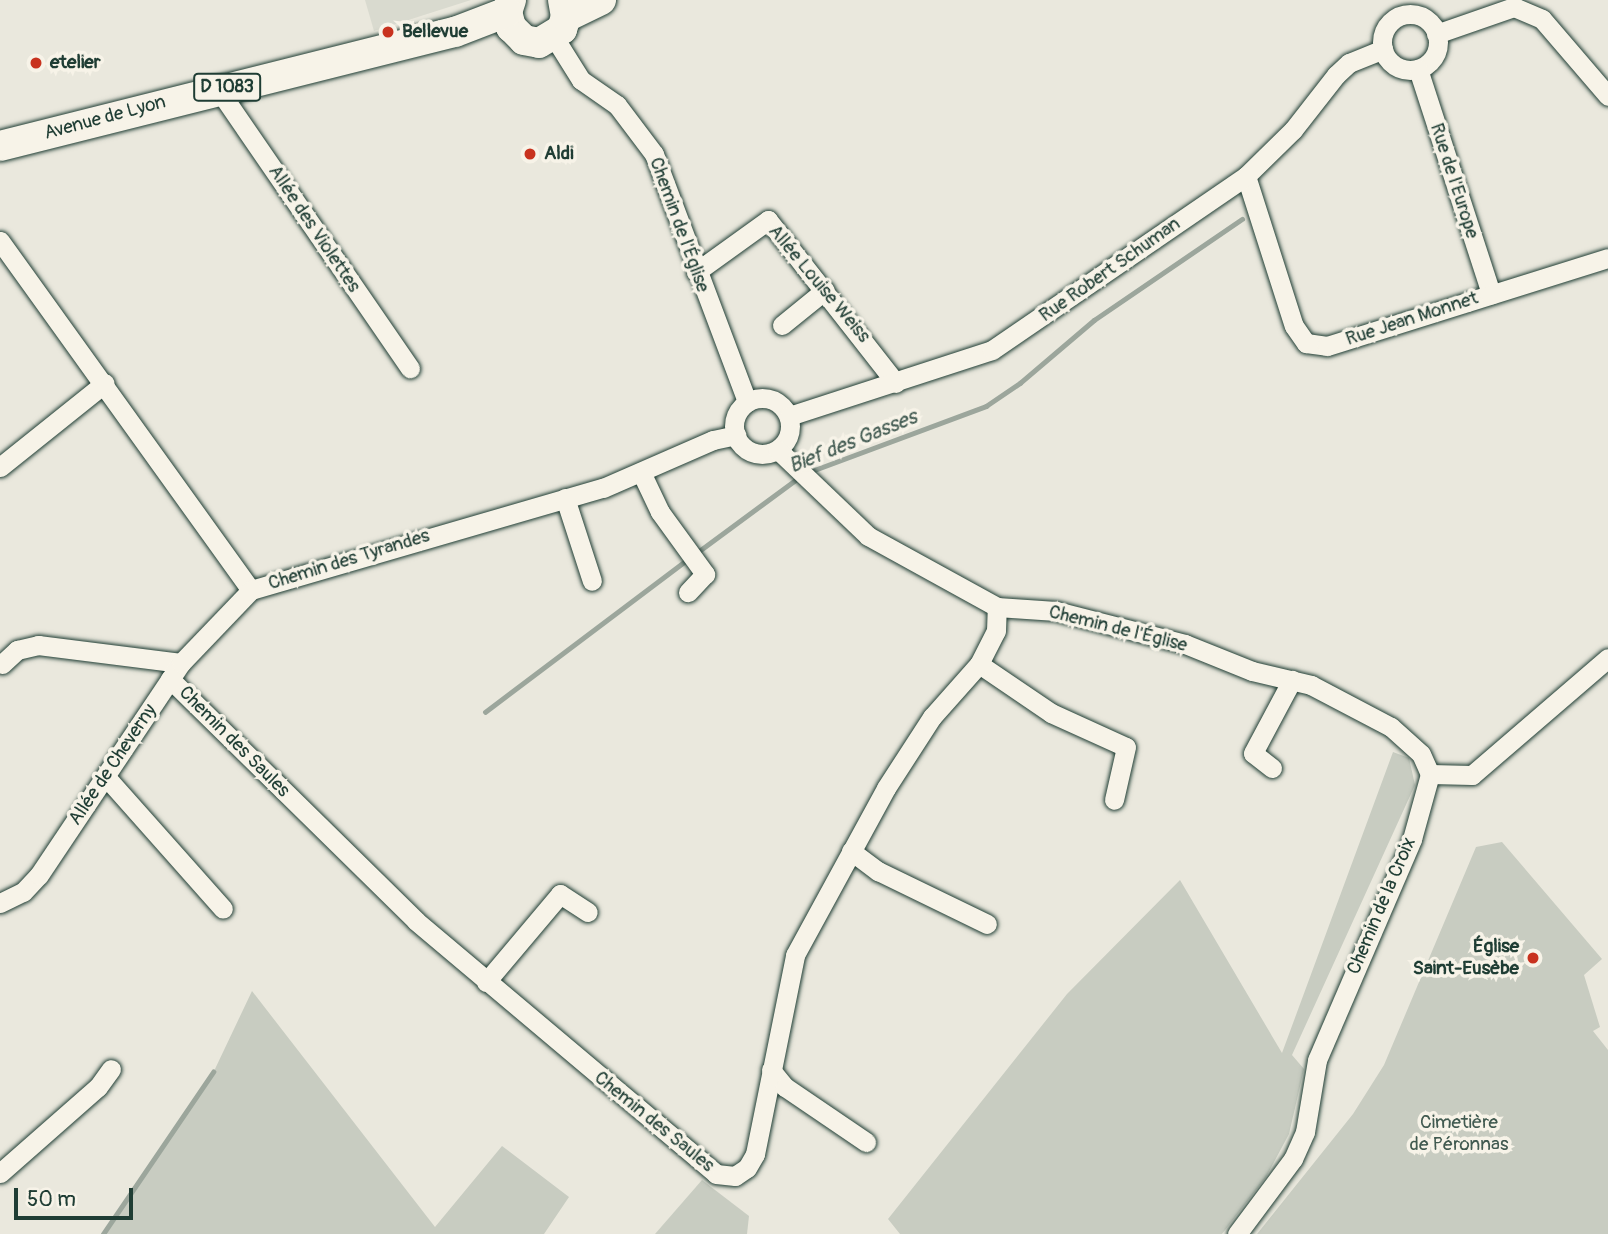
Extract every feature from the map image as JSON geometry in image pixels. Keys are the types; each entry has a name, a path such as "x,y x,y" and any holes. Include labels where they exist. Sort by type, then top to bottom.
{"main road":[{"path":"511,15 534,43 561,18 601,0"},
{"name":"Avenue de Lyon","path":"0,146 218,89 455,33 511,15"}],"street":[{"path":"1436,34 1514,7 1542,19 1608,96"},
{"path":"1400,8 1419,16 1436,34 1432,59 1418,69 1396,66 1383,49 1386,28 1400,8"},
{"name":"Chemin de l'Église","path":"561,18 581,80 617,105 654,154 696,272 747,402"},
{"name":"Rue Robert Schuman","path":"789,416 992,350 1246,176 1293,130 1335,75 1349,64 1383,49"},
{"name":"Rue de l'Europe","path":"1418,69 1491,294"},
{"name":"Allée des Violettes","path":"218,89 410,368"},
{"name":"Rue Jean Monnet","path":"1246,176 1294,326 1306,343 1327,346 1608,258"},
{"name":"Allée Louise Weiss","path":"696,272 768,220 896,383"},
{"name":"Chemin des Tyrandes","path":"0,241 105,383 251,590 565,498 641,472 713,440 736,435"},
{"path":"782,325 825,290"},
{"path":"0,467 105,383"},
{"path":"771,399 789,416 789,435 778,450 753,453 736,435 735,417 747,402 771,399"},
{"name":"Chemin de l'Église","path":"778,450 868,536 997,607 1056,611 1185,645 1252,671 1292,680 1349,701 1391,727 1421,754 1430,774"},
{"path":"641,472 660,512 705,575 688,592"},
{"path":"565,498 592,581"},
{"name":"Allée de Cheverny","path":"0,903 23,892 39,875 181,663 251,590"},
{"name":"Chemin des Saules","path":"170,679 416,922 716,1174 735,1176 747,1168 755,1154 795,955 851,851 932,718 979,664 996,631 997,607"},
{"path":"2,664 17,650 38,645 181,663"},
{"path":"1430,774 1472,775 1608,658"},
{"path":"979,664 1051,713 1126,747 1114,800"},
{"path":"1272,768 1253,753 1292,680"},
{"name":"Chemin de la Croix","path":"1237,1234 1293,1159 1305,1132 1317,1060 1412,839 1430,774"},
{"path":"106,777 223,909"},
{"path":"851,851 878,871 987,924"},
{"path":"486,982 560,894 588,912"},
{"path":"0,1173 99,1087 111,1069"},
{"path":"771,1070 785,1087 866,1142"}],"shaded area":[{"path":"365,0 471,0 374,31"}],"green space":[{"path":"1393,752 1409,758 1415,785 1292,1055 1304,1069 1289,1134 1266,1177 1222,1234 900,1234 888,1219 1067,994 1180,880 1282,1053"},
{"name":"Cimetière de Péronnas","path":"1502,842 1602,959 1584,975 1600,1027 1593,1031 1608,1050 1608,1234 1257,1234 1353,1114 1384,1065 1476,847"},
{"path":"252,991 435,1227 502,1146 569,1197 544,1234 103,1234 215,1069"},
{"path":"702,1180 749,1216 747,1234 655,1234"}],"waterway":[{"name":"Bief des Gasses","path":"809,472 986,406 1020,383 1094,320 1242,219"},
{"name":"Bief des Gasses","path":"695,554 798,478"},
{"name":"Bief des Gasses","path":"485,712 688,559"},
{"name":"Bief des Gasses","path":"103,1234 213,1072"}],"place":[{"name":"Bellevue","path":"388,32"},
{"name":"etelier","path":"36,63"},
{"name":"Aldi","path":"530,154"},
{"name":"Église Saint-Eusèbe","path":"1533,958"}]}
